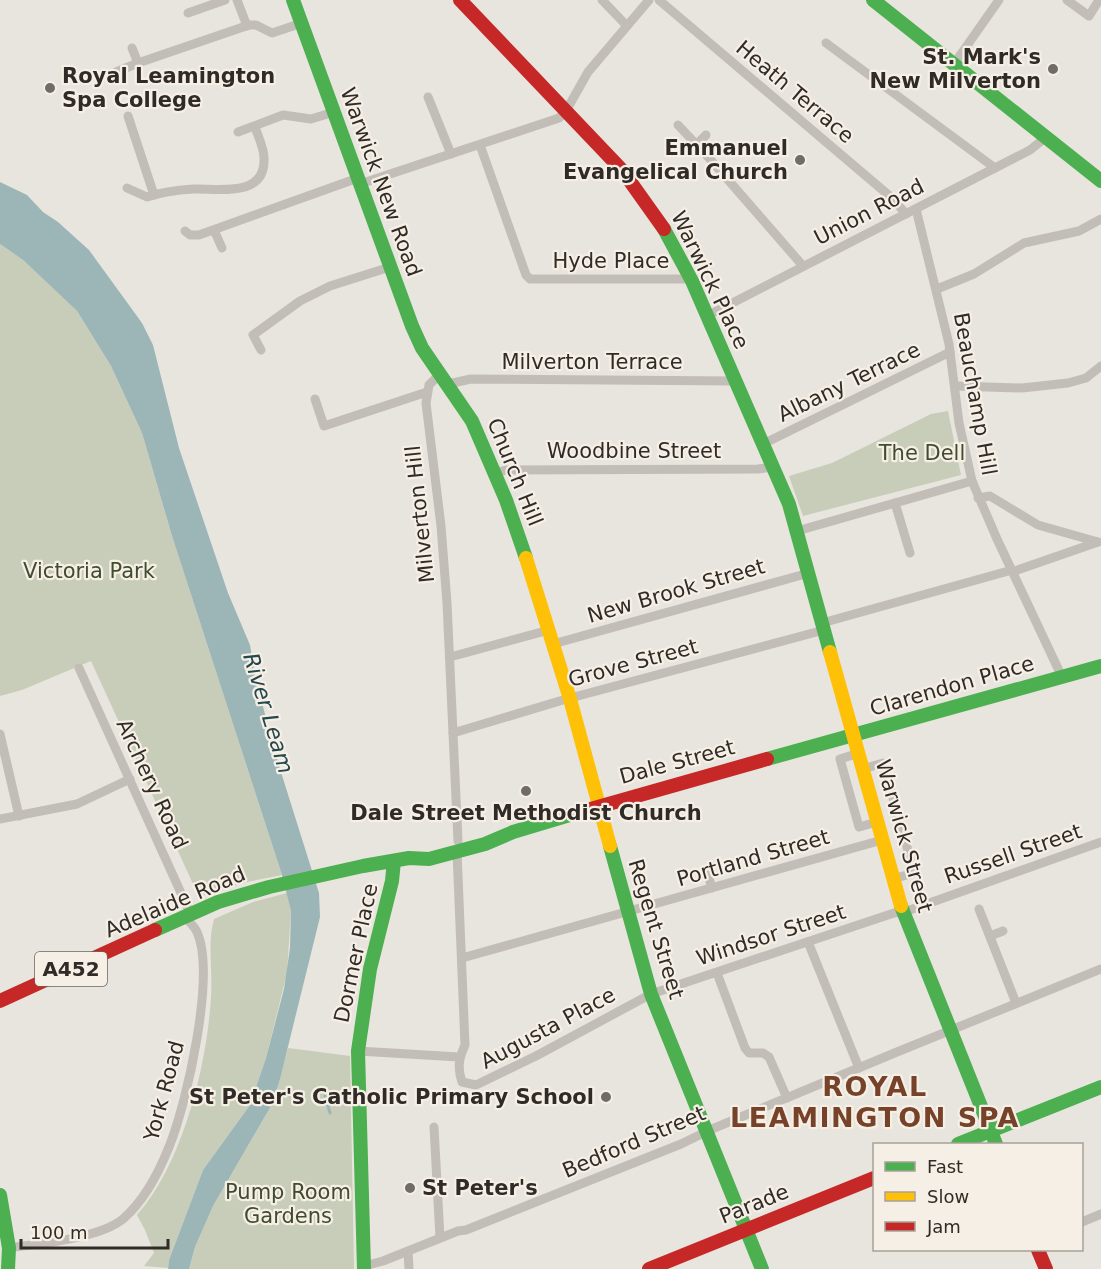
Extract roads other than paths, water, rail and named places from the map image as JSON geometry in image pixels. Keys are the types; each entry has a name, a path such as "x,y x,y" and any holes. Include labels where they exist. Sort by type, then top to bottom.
{"main road":[{"name":"Warwick New Road","path":"293,0 412,326 423,348 445,378"},
{"name":"Warwick Place","path":"460,0 615,164 648,204 691,279 773,467 797,531"},
{"path":"873,0 1101,181"},
{"name":"Church Hill","path":"445,378 472,421 496,473 538,592"},
{"name":"Warwick Street","path":"797,531 892,879 993,1138"},
{"name":"Regent Street","path":"538,592 651,993 762,1269"},
{"name":"A452","path":"1062,677 1099,671"},
{"name":"Clarendon Place","path":"853,735 1062,677"},
{"name":"Dale Street","path":"458,847 485,844 513,831 853,735"},
{"name":"Adelaide Road","path":"0,1001 218,902 269,887 409,858 426,849 458,847"},
{"name":"Dormer Place","path":"364,1268 358,1051 370,969 392,881 394,861"},
{"path":"964,1143 993,1138 1101,1087"},
{"name":"Parade","path":"649,1269 873,1178"},
{"path":"0,1195 9,1248 8,1269"},
{"path":"1038,1251 1046,1269"}],"street":[{"path":"188,13 225,0"},
{"path":"237,0 247,26"},
{"path":"602,0 627,26"},
{"path":"185,231 190,235 195,235 214,230 359,181 552,121 566,111 581,81 649,0"},
{"name":"Heath Terrace","path":"659,0 892,198 906,214"},
{"path":"954,64 999,0"},
{"path":"1067,0 1089,16 1100,0"},
{"path":"116,72 247,26 256,25 272,33 302,23"},
{"path":"826,43 995,168"},
{"path":"132,48 138,63"},
{"path":"428,97 451,154"},
{"path":"238,132 283,115 311,119 334,112"},
{"path":"128,116 154,195"},
{"path":"678,125 803,266"},
{"path":"127,188 147,197 195,189 232,190 254,182 261,172 264,157 255,127"},
{"path":"697,144 706,135"},
{"name":"Union Road","path":"707,316 1036,147 1044,138"},
{"name":"Hyde Place","path":"480,145 526,275 530,279 691,279"},
{"name":"Beauchamp Hill","path":"916,208 937,289 950,352 959,423 972,481 1062,677"},
{"path":"937,289 974,274 1024,243 1079,231 1101,219"},
{"path":"214,230 222,248"},
{"path":"261,350 252,335 300,302 330,286 390,267"},
{"name":"Albany Terrace","path":"763,444 950,352"},
{"path":"955,386 1022,388 1068,383 1086,378 1101,366"},
{"path":"315,399 324,426 427,392 431,383 445,378"},
{"name":"Milverton Terrace","path":"445,378 735,381"},
{"name":"Milverton Hill","path":"427,392 426,410 443,557 450,657 465,1045 459,1057 458,1070 462,1082"},
{"name":"Woodbine Street","path":"496,473 506,470 758,469 773,467"},
{"path":"797,531 972,481"},
{"path":"978,498 990,496 1038,525 1100,542"},
{"path":"895,503 910,553"},
{"name":"Grove Street","path":"453,733 823,627 1012,571 1100,542"},
{"name":"New Brook Street","path":"553,644 809,573"},
{"path":"450,657 549,630"},
{"name":"Archery Road","path":"79,668 130,779 188,916"},
{"path":"0,734 19,816"},
{"path":"859,753 840,759 860,827 877,822"},
{"path":"863,769 883,763 913,868 914,873 892,879"},
{"path":"0,819 77,804 130,779"},
{"name":"Portland Street","path":"462,958 882,840"},
{"name":"Russell Street","path":"903,912 1101,842"},
{"path":"708,875 712,888"},
{"path":"979,909 1016,1003"},
{"name":"Windsor Street","path":"651,993 903,912"},
{"name":"York Road","path":"9,1248 101,1231 123,1218 140,1200 153,1181 178,1121 196,1048 202,951 188,916"},
{"path":"990,936 1003,932"},
{"path":"808,942 859,1068"},
{"name":"Bedford Street","path":"364,1268 466,1230 706,1134 712,1129 1101,969"},
{"path":"717,973 745,1048 752,1054 763,1053 769,1057 787,1098"},
{"name":"Augusta Place","path":"462,1082 481,1085 651,993"},
{"name":"Augusta Place","path":"358,1051 459,1057"},
{"path":"434,1127 440,1238"},
{"path":"1083,1222 1101,1214"},
{"path":"408,1251 409,1269"}],"water":[{"name":"River Leam","path":"0,182 27,195 43,212 58,222 89,250 142,323 153,345 179,448 228,593 250,645 256,681 280,769 319,893 320,917 280,1079 271,1106 213,1206 195,1247 189,1269 168,1269 169,1260 203,1170 250,1105 266,1058 284,989 290,948 291,911 282,875 172,536 142,433 111,366 77,311 23,260 0,244"}],"waterway":[{"path":"325,1096 330,1113"}],"place":[{"name":"St. Mark's New Milverton","path":"1053,69"},
{"name":"Royal Leamington Spa College","path":"50,88"},
{"name":"Emmanuel Evangelical Church","path":"800,160"},
{"name":"Dale Street Methodist Church","path":"526,791"},
{"name":"St Peter's Catholic Primary School","path":"606,1097"},
{"name":"St Peter's","path":"410,1188"}],"district":[{"name":"ROYAL LEAMINGTON SPA","path":"875,1102"}],"park label":[{"name":"The Dell","path":"922,453"},
{"name":"Victoria Park","path":"89,571"},
{"name":"Pump Room Gardens","path":"288,1204"}]}
